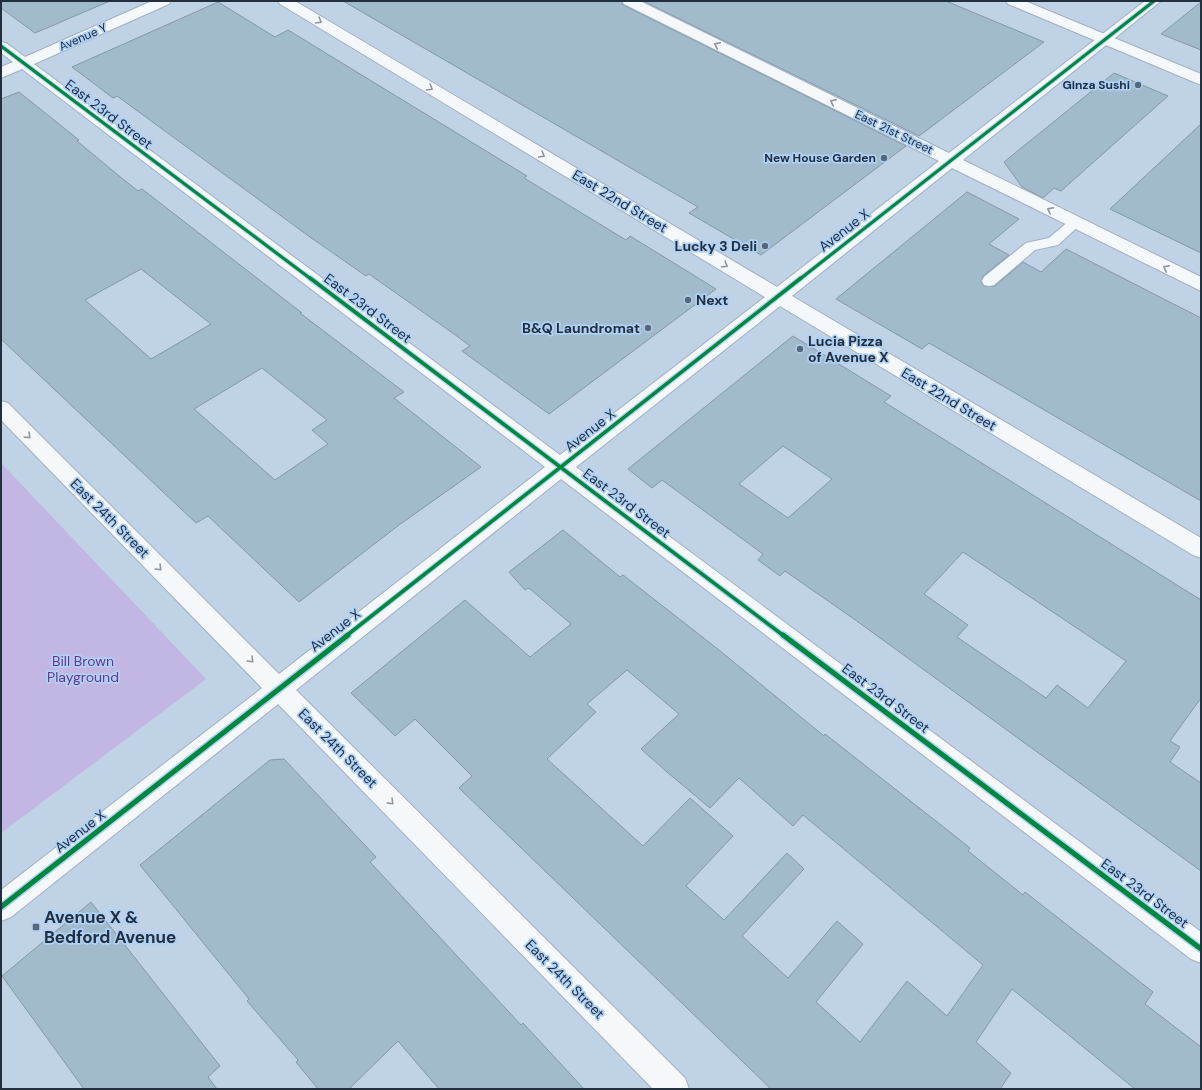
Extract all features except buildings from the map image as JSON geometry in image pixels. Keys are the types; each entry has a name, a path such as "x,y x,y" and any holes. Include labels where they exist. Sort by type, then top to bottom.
{"street":[{"name":"Avenue Y","path":"1,73 164,1"},
{"name":"East 22nd Street","path":"285,1 1201,549"},
{"name":"East 21st Street","path":"629,1 951,160 1201,286"},
{"path":"1013,1 1201,80"},
{"name":"Avenue X","path":"1,907 1154,1"},
{"name":"East 23rd Street","path":"1,46 1201,949"},
{"name":"East 24th Street","path":"1,408 674,1089"}],"lane":[{"path":"989,281 1031,246 1053,242 1075,223"}],"green space":[{"name":"Bill Brown Playground","path":"1,463 206,679 1,833"}],"cycle path":[{"path":"1,907 1154,1"},
{"path":"1,46 1201,949"}],"place":[{"name":"Ginza Sushi","path":"1138,85"},
{"name":"New House Garden","path":"884,158"},
{"name":"Lucky 3 Deli","path":"765,246"},
{"name":"Next","path":"688,300"},
{"name":"B&Q Laundromat","path":"648,328"},
{"name":"Lucia Pizza of Avenue X","path":"800,349"},
{"name":"Avenue X & Bedford Avenue","path":"36,927"}]}
